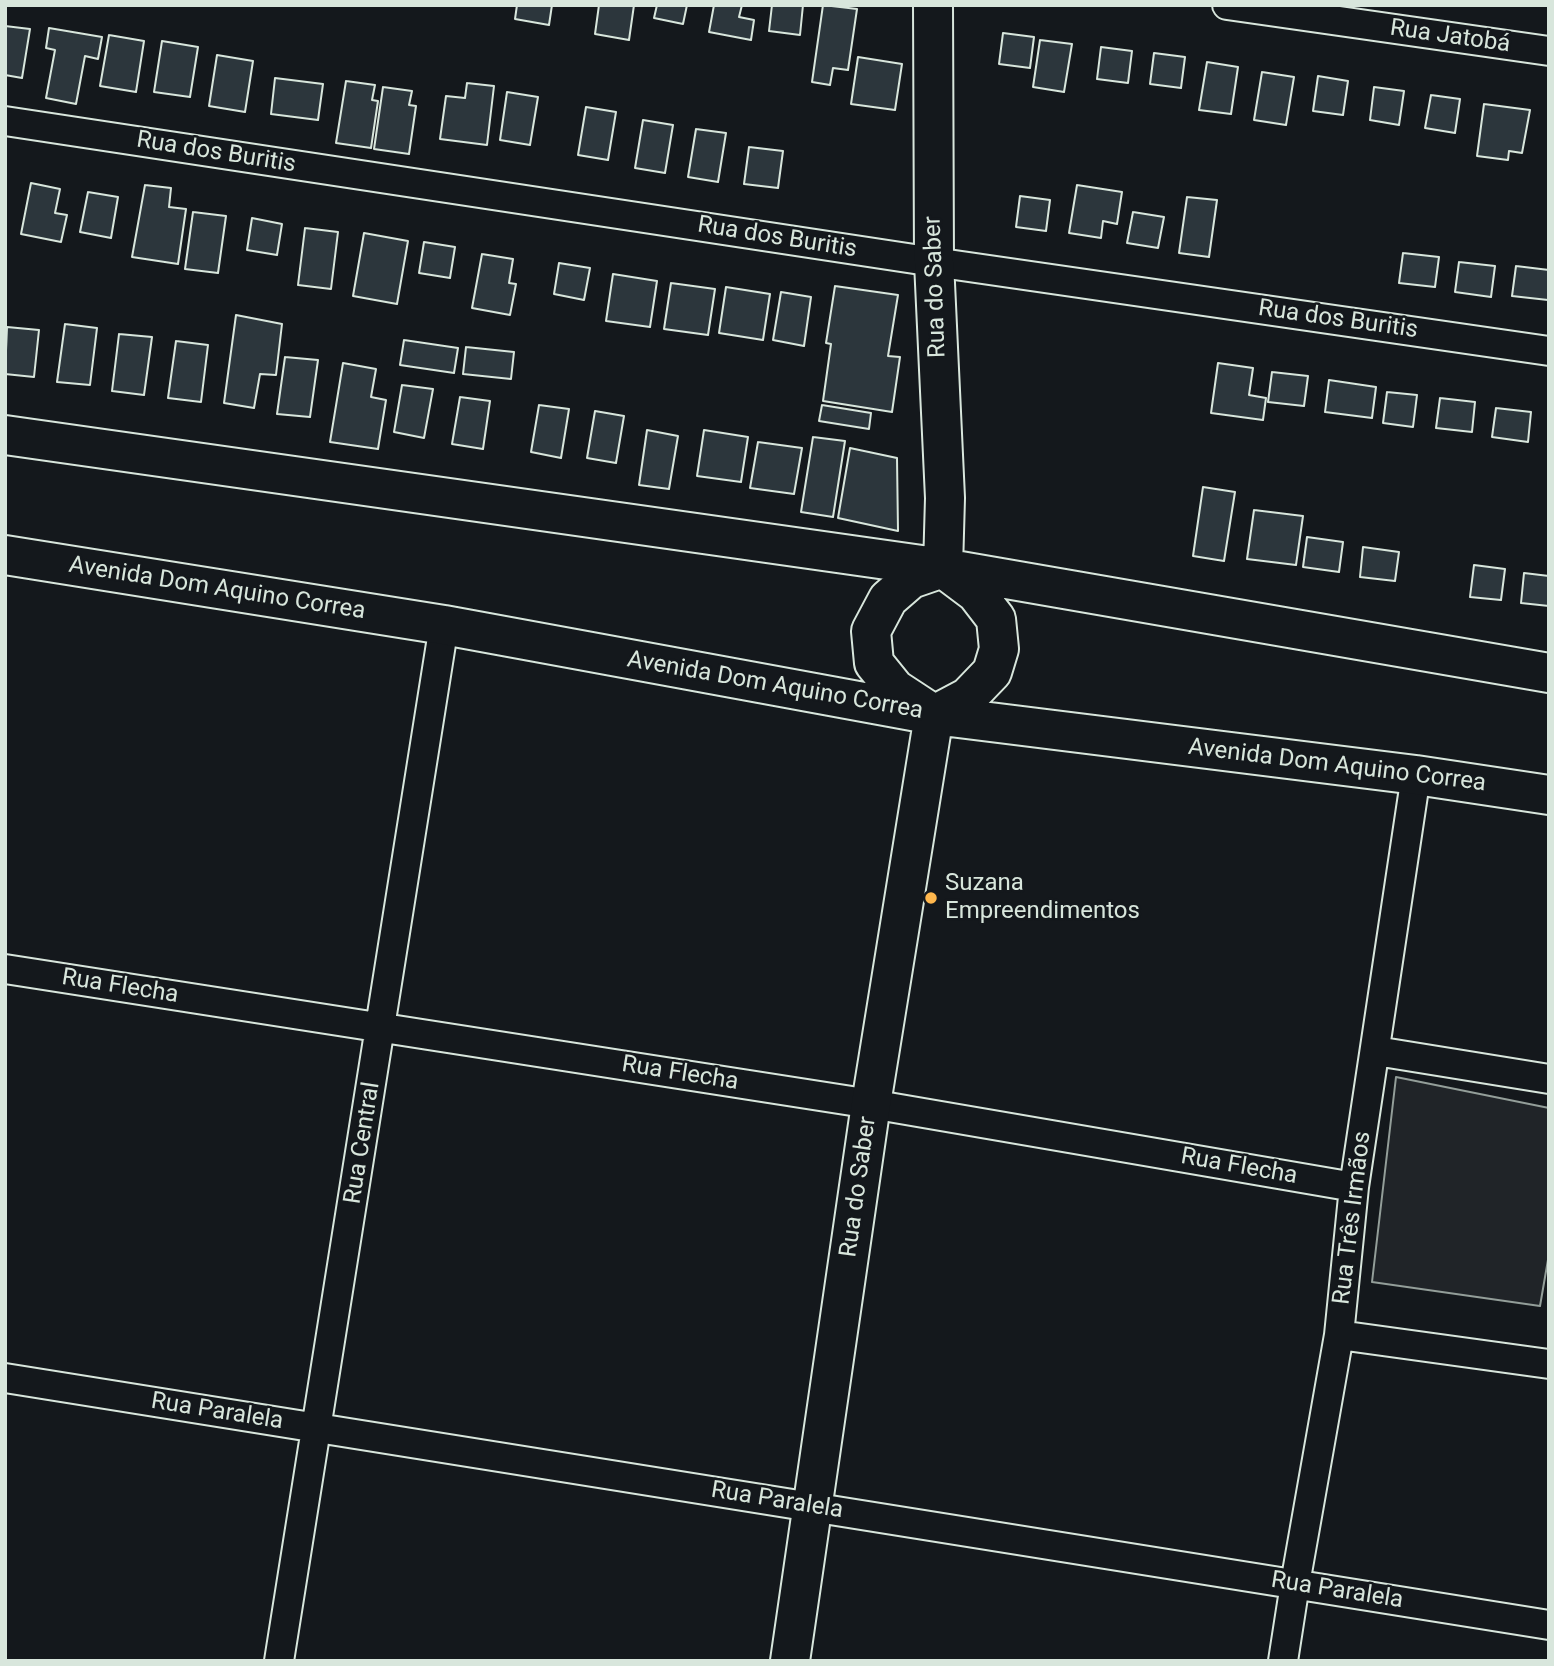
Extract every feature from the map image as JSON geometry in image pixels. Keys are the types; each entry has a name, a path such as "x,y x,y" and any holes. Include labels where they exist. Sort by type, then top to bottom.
{"street":[{"name":"Rua do Saber","path":"933,5 934,262 945,498 943,568"},
{"name":"Rua Jatobá","path":"1227,5 1549,51"},
{"name":"Rua dos Buritis","path":"5,121 934,262 1549,351"},
{"path":"5,435 943,568 1549,673"},
{"name":"Avenida Dom Aquino Correa","path":"5,555 444,625 934,715 1416,775 1549,795"},
{"path":"943,568 976,593 996,619 999,649 992,672 968,697 934,715 895,689 874,663 871,631 888,598 911,579 943,568"},
{"name":"Rua Central","path":"279,1661 444,625"},
{"name":"Rua do Saber","path":"790,1661 871,1104 934,715"},
{"name":"Rua Três Irmãos","path":"1283,1661 1294,1584 1339,1335 1354,1187 1416,775"},
{"name":"Rua Flecha","path":"5,969 871,1104 1354,1187"},
{"path":"1376,1051 1549,1079"},
{"path":"1339,1335 1549,1364"},
{"name":"Rua Paralela","path":"5,1378 1549,1625"}],"shaded area":[{"path":"1396,1077 1549,1108 1549,1254 1540,1306 1372,1282"}],"building":[{"path":"517,5 552,5 549,25 515,19"},
{"path":"599,5 634,5 629,40 595,34"},
{"path":"657,5 687,5 683,24 654,18"},
{"path":"714,5 742,5 739,17 754,20 751,40 709,32"},
{"path":"772,5 803,5 800,35 769,31"},
{"path":"823,5 857,9 848,70 833,68 830,85 812,82"},
{"path":"5,26 30,29 22,78 5,75"},
{"path":"49,28 102,37 98,59 85,56 76,104 46,98 55,50 46,48"},
{"path":"1003,33 1034,37 1030,68 999,64"},
{"path":"109,35 144,41 136,92 100,86"},
{"path":"1040,40 1072,44 1064,92 1033,87"},
{"path":"162,41 198,47 190,97 154,92"},
{"path":"1101,47 1132,51 1128,83 1097,79"},
{"path":"1154,53 1185,57 1181,88 1150,84"},
{"path":"217,55 253,61 245,112 209,106"},
{"path":"858,57 902,64 895,110 851,104"},
{"path":"1207,62 1238,67 1231,114 1199,110"},
{"path":"1262,72 1294,77 1286,125 1254,120"},
{"path":"1318,76 1348,81 1343,115 1313,111"},
{"path":"275,78 323,84 318,120 271,114"},
{"path":"346,81 375,85 372,100 378,101 371,148 336,143"},
{"path":"467,83 494,86 487,145 440,139 446,96 465,98"},
{"path":"383,87 412,91 409,105 416,106 409,154 374,149"},
{"path":"1374,87 1404,91 1399,125 1370,120"},
{"path":"507,92 538,97 530,145 500,140"},
{"path":"1431,95 1460,99 1455,133 1425,128"},
{"path":"1484,104 1530,110 1522,153 1509,151 1508,160 1477,156"},
{"path":"586,107 616,112 608,160 578,155"},
{"path":"643,120 673,125 665,173 635,168"},
{"path":"696,129 726,133 718,182 688,177"},
{"path":"749,147 783,151 778,188 744,184"},
{"path":"31,183 60,189 55,213 67,215 61,242 21,234"},
{"path":"145,185 171,188 169,207 186,209 178,264 132,257"},
{"path":"1077,185 1122,192 1117,224 1103,221 1101,238 1069,233"},
{"path":"88,192 118,197 111,238 80,232"},
{"path":"1020,196 1050,200 1046,231 1016,227"},
{"path":"1187,197 1217,200 1209,257 1179,253"},
{"path":"193,212 226,216 218,273 185,269"},
{"path":"1133,212 1164,217 1158,248 1127,243"},
{"path":"252,218 282,224 277,255 247,250"},
{"path":"305,228 338,232 331,289 298,285"},
{"path":"364,233 408,241 397,304 353,296"},
{"path":"424,242 455,247 450,278 419,273"},
{"path":"1403,253 1439,257 1435,287 1399,283"},
{"path":"482,254 513,259 509,283 516,284 510,315 472,308"},
{"path":"1459,262 1495,266 1491,297 1455,292"},
{"path":"559,263 590,268 584,300 554,294"},
{"path":"1516,266 1549,270 1548,300 1512,296"},
{"path":"613,274 657,281 650,327 606,321"},
{"path":"671,283 715,289 708,335 664,329"},
{"path":"835,286 898,295 888,356 900,357 892,412 823,401 831,344 826,343"},
{"path":"726,287 770,294 763,340 719,333"},
{"path":"781,292 811,297 804,346 773,340"},
{"path":"236,315 282,324 276,375 260,374 254,408 224,403"},
{"path":"65,324 97,328 90,385 57,382"},
{"path":"7,327 39,330 34,377 5,374"},
{"path":"119,334 152,337 144,395 112,391"},
{"path":"404,340 458,348 454,373 400,365"},
{"path":"176,341 208,345 201,402 168,398"},
{"path":"466,347 514,352 511,379 463,374"},
{"path":"285,357 318,360 310,417 277,414"},
{"path":"343,363 376,369 371,397 386,400 378,449 330,442"},
{"path":"1218,363 1253,368 1249,395 1266,398 1263,420 1211,413"},
{"path":"1272,372 1308,376 1304,406 1268,402"},
{"path":"1329,380 1376,387 1372,418 1325,412"},
{"path":"402,385 433,389 424,438 394,432"},
{"path":"1387,392 1417,395 1413,427 1383,423"},
{"path":"460,397 490,401 483,449 452,444"},
{"path":"1440,398 1475,402 1472,432 1436,428"},
{"path":"539,405 569,409 561,458 531,452"},
{"path":"822,405 871,413 869,429 819,421"},
{"path":"1496,408 1531,412 1528,442 1492,437"},
{"path":"595,411 624,416 616,463 587,458"},
{"path":"647,430 678,436 669,489 639,485"},
{"path":"704,430 748,437 741,482 697,476"},
{"path":"813,437 845,441 833,517 801,512"},
{"path":"758,442 802,448 794,494 750,488"},
{"path":"850,448 897,458 898,531 838,518"},
{"path":"1203,487 1235,492 1224,561 1193,556"},
{"path":"1254,510 1303,516 1296,565 1247,559"},
{"path":"1307,537 1343,542 1339,572 1303,567"},
{"path":"1363,547 1399,552 1395,581 1360,577"},
{"path":"1474,565 1505,569 1501,600 1470,597"},
{"path":"1524,573 1549,576 1549,606 1521,603"}],"place":[{"name":"Suzana Empreendimentos","path":"931,898"}]}
